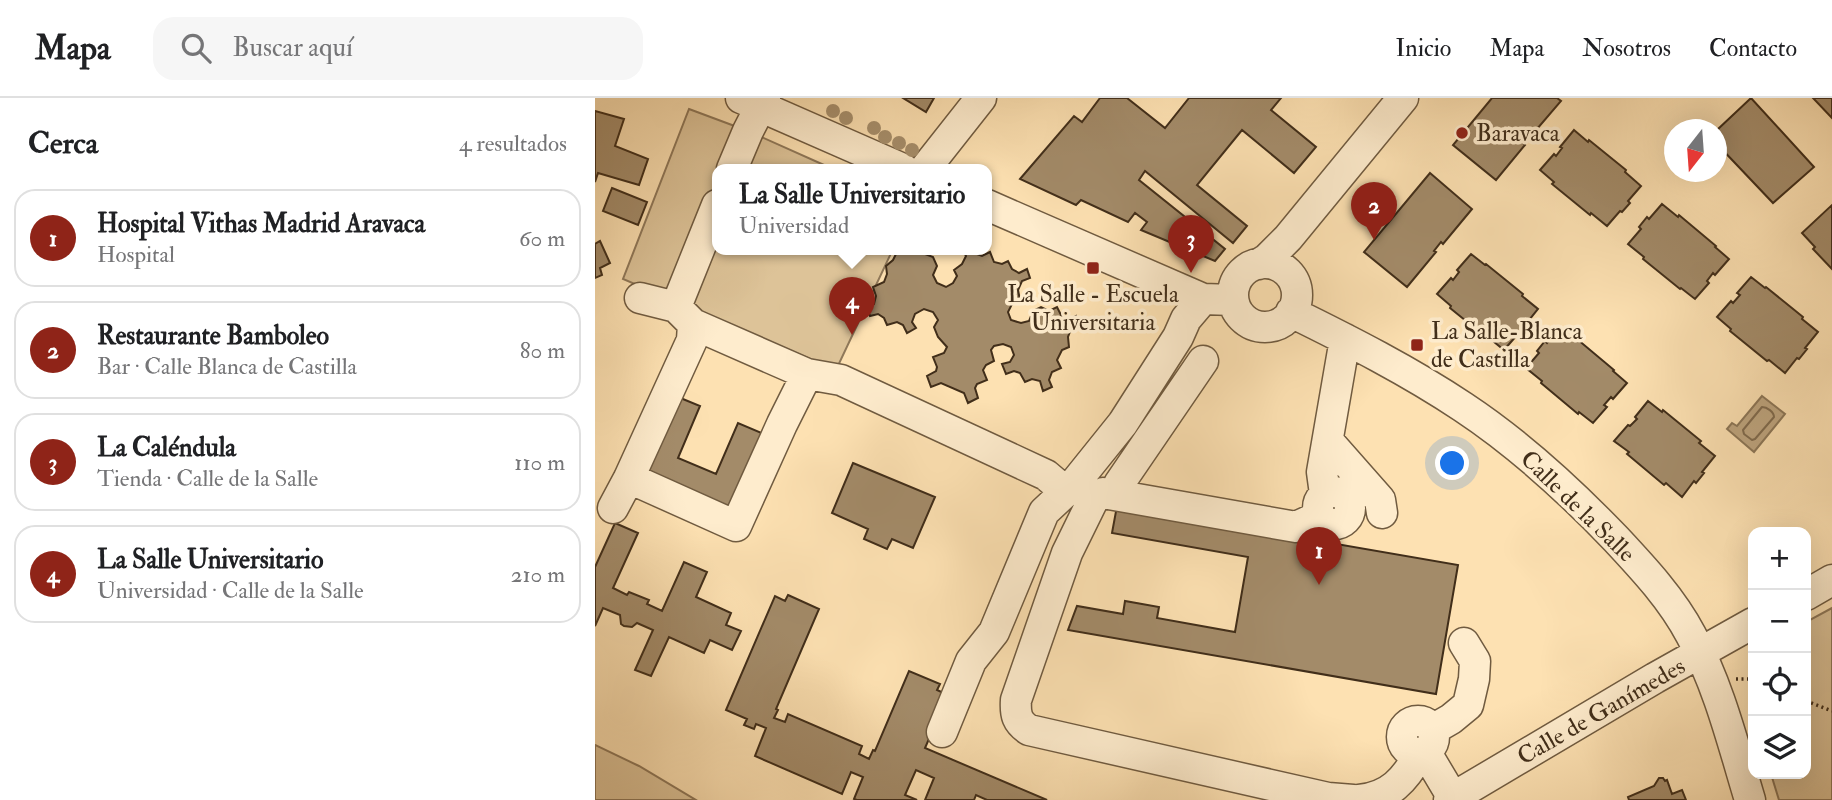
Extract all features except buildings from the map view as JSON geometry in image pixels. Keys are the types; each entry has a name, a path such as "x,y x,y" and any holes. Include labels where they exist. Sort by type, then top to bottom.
{"street":[{"path":"929,164 981,98"},
{"path":"1259,264 1287,238 1403,98"},
{"path":"734,164 755,101 892,164"},
{"path":"992,207 1203,299 1233,300"},
{"path":"1292,279 1286,271 1269,263 1250,267 1242,272 1233,290 1233,300 1241,317 1258,326 1267,327 1285,320 1291,312 1297,296 1292,279 1292,253 1303,219"},
{"path":"613,508 692,340 685,315 712,222"},
{"path":"640,298 685,315 807,374 841,380 1046,475 1066,492"},
{"path":"942,732 971,660 994,632 1044,512 1074,484 1123,423 1178,337 1186,319 1203,299"},
{"name":"Calle de la Salle","path":"1291,312 1421,380 1465,408 1540,467 1634,558 1682,619 1700,653 1716,688 1750,800"},
{"path":"1345,339 1322,472 1323,505 1296,527 1118,495 1103,493 1094,498 1067,553 1016,701 1015,713 1019,723 1028,730 1328,798 1353,800"},
{"path":"1118,495 1118,484 1203,361"},
{"path":"629,478 736,526 807,374"},
{"path":"1328,440 1380,500 1382,513"},
{"path":"1811,591 1832,580"},
{"name":"Calle de Ganímedes","path":"1451,799 1748,626"},
{"path":"1359,800 1374,798 1400,782 1409,773 1426,745 1468,705 1475,661 1464,643"},
{"path":"1426,745 1451,799"}],"path":[{"path":"1811,703 1832,711"}],"shaded area":[{"path":"689,109 748,131 822,164 712,164 712,255 890,255 836,370 623,279"},
{"path":"1832,608 1832,800 1779,800 1773,779 1811,779 1811,619"},
{"path":"595,745 639,766 696,800 595,800"}],"water":[{"path":"1762,396 1785,414 1754,452 1727,429 1732,423 1737,426"}],"place":[{"name":"Baravaca","path":"1462,133"},
{"name":"Restaurante Bamboleo","path":"1374,240"},
{"name":"La Salle - Escuela Universitaria","path":"1093,268"},
{"name":"La Caléndula","path":"1191,273"},
{"name":"La Salle Universitario","path":"852,335"},
{"name":"La Salle-Blanca de Castilla","path":"1417,345"},
{"name":"Hospital Vithas Madrid Aravaca","path":"1319,585"}]}
